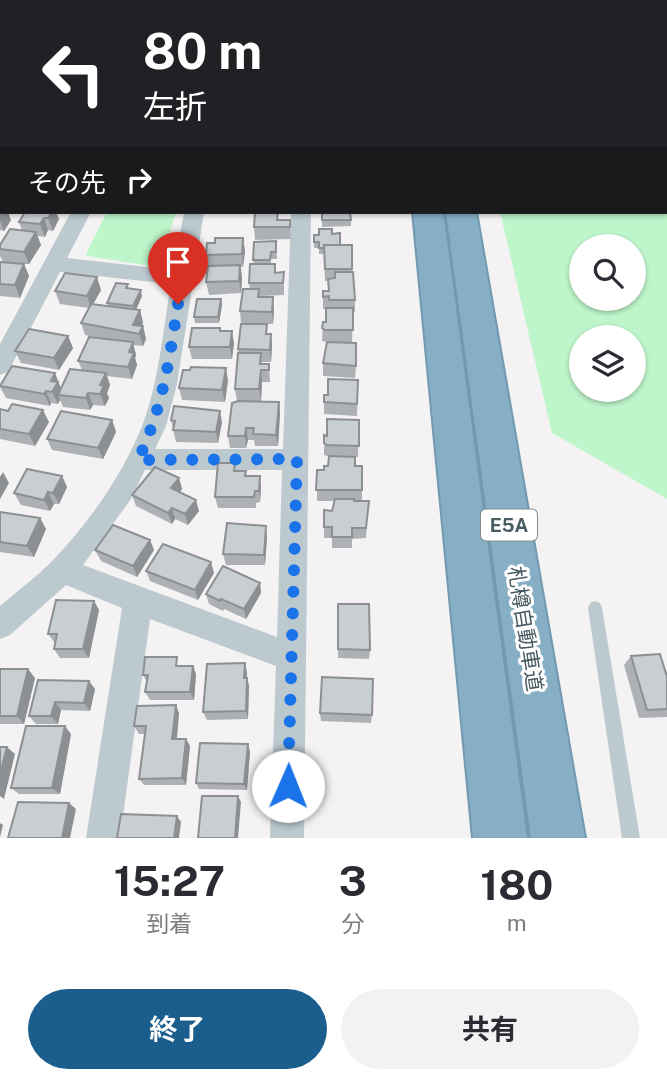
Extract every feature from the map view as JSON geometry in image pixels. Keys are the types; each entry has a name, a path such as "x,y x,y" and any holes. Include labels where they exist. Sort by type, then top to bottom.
{"highway":[{"name":"E5A","path":"428,214 500,838"},
{"name":"札樽自動車道","path":"461,214 558,838"}],"street":[{"path":"0,366 80,214"},
{"path":"0,625 62,569 122,491 138,460 154,426 165,384 194,214"},
{"path":"287,838 297,459 300,214"},
{"path":"54,264 183,278"},
{"path":"138,460 297,459"},
{"path":"62,569 138,601 291,657"},
{"path":"103,838 138,601"}],"lane":[{"path":"596,608 631,838"}],"green space":[{"path":"106,214 175,214 160,264 156,267 86,254"},
{"path":"500,214 667,214 667,499 552,433"}],"building":[{"path":"24,214 51,214 40,224 19,222"},
{"path":"255,214 278,214 277,220 290,220 290,227 254,227"},
{"path":"322,214 350,214 351,220 322,220"},
{"path":"10,229 36,232 24,252 0,249"},
{"path":"319,229 332,229 332,234 340,233 340,245 324,245 324,248 319,248 319,242 314,242 314,235 319,235"},
{"path":"215,238 243,238 242,254 206,255 207,243 215,243"},
{"path":"276,241 276,252 271,252 270,260 253,260 254,242"},
{"path":"324,245 352,245 352,269 325,269"},
{"path":"0,262 24,264 15,285 0,284"},
{"path":"250,264 275,264 275,273 284,272 283,283 249,283"},
{"path":"240,265 239,281 206,282 208,266"},
{"path":"335,272 353,272 355,300 329,300 329,296 323,297 323,291 329,291 328,279 335,278"},
{"path":"65,273 97,277 87,296 55,291"},
{"path":"116,283 128,284 126,288 141,290 133,306 107,303"},
{"path":"243,289 259,289 258,297 273,297 272,312 240,311"},
{"path":"197,299 221,299 218,317 194,317"},
{"path":"91,304 140,310 133,325 143,326 139,334 81,323"},
{"path":"326,308 353,308 353,330 322,328 323,322 326,322"},
{"path":"241,324 267,324 266,334 271,334 270,350 238,349"},
{"path":"192,328 232,331 230,347 189,347"},
{"path":"29,329 68,336 54,358 15,351"},
{"path":"89,337 133,342 129,352 134,353 128,367 78,361"},
{"path":"327,342 356,343 356,366 323,363"},
{"path":"238,353 261,353 260,364 269,364 269,370 261,370 259,389 235,389"},
{"path":"12,366 55,373 51,381 58,382 52,392 46,391 44,394 0,386"},
{"path":"191,367 226,368 222,390 179,388 183,370 190,370"},
{"path":"70,369 106,373 100,385 104,386 100,394 88,393 86,398 58,395"},
{"path":"328,379 358,380 357,404 324,402 324,395 328,395"},
{"path":"279,402 276,435 253,434 254,428 246,428 245,436 228,436 232,403"},
{"path":"12,404 43,410 29,434 0,429 0,409 8,411"},
{"path":"174,406 220,411 216,432 173,430 175,421 171,420"},
{"path":"61,411 112,420 98,448 47,439"},
{"path":"327,419 359,420 359,446 324,443 324,435 327,436"},
{"path":"329,456 355,457 355,466 362,466 362,490 316,490 317,470 324,470 324,466 328,466"},
{"path":"218,463 235,463 234,471 246,471 245,476 260,476 259,491 255,491 254,497 215,497"},
{"path":"155,467 179,478 171,488 196,500 185,514 172,508 168,513 132,495"},
{"path":"27,469 62,476 53,493 48,492 44,500 14,493"},
{"path":"335,499 369,501 366,528 352,528 352,537 332,537 332,527 324,527 324,510 332,511"},
{"path":"0,512 40,518 27,546 0,542"},
{"path":"227,523 266,526 264,555 223,554"},
{"path":"113,525 150,540 133,566 95,550"},
{"path":"163,544 211,562 195,590 146,571"},
{"path":"223,566 260,583 244,609 206,594"},
{"path":"56,600 94,601 83,649 54,649 57,634 48,634"},
{"path":"338,604 369,604 370,650 338,649"},
{"path":"660,654 667,677 667,709 647,710 631,656"},
{"path":"145,657 177,657 176,666 193,666 190,692 145,692 148,675 143,675"},
{"path":"245,663 246,711 203,712 207,664"},
{"path":"0,669 28,669 17,716 0,716"},
{"path":"322,677 373,679 372,715 320,713"},
{"path":"38,680 89,681 84,703 55,702 51,716 29,716"},
{"path":"176,705 172,739 186,739 182,778 139,779 146,726 134,726 137,706"},
{"path":"26,726 65,726 52,788 11,788"},
{"path":"200,743 248,744 244,784 196,783"},
{"path":"0,747 7,747 0,774"},
{"path":"202,796 238,796 235,838 198,838"},
{"path":"18,802 69,803 62,838 8,838"},
{"path":"121,814 177,816 174,838 117,838"}],"route":[{"path":"178,304 165,384 154,426 138,460 297,459 288,786"}]}
